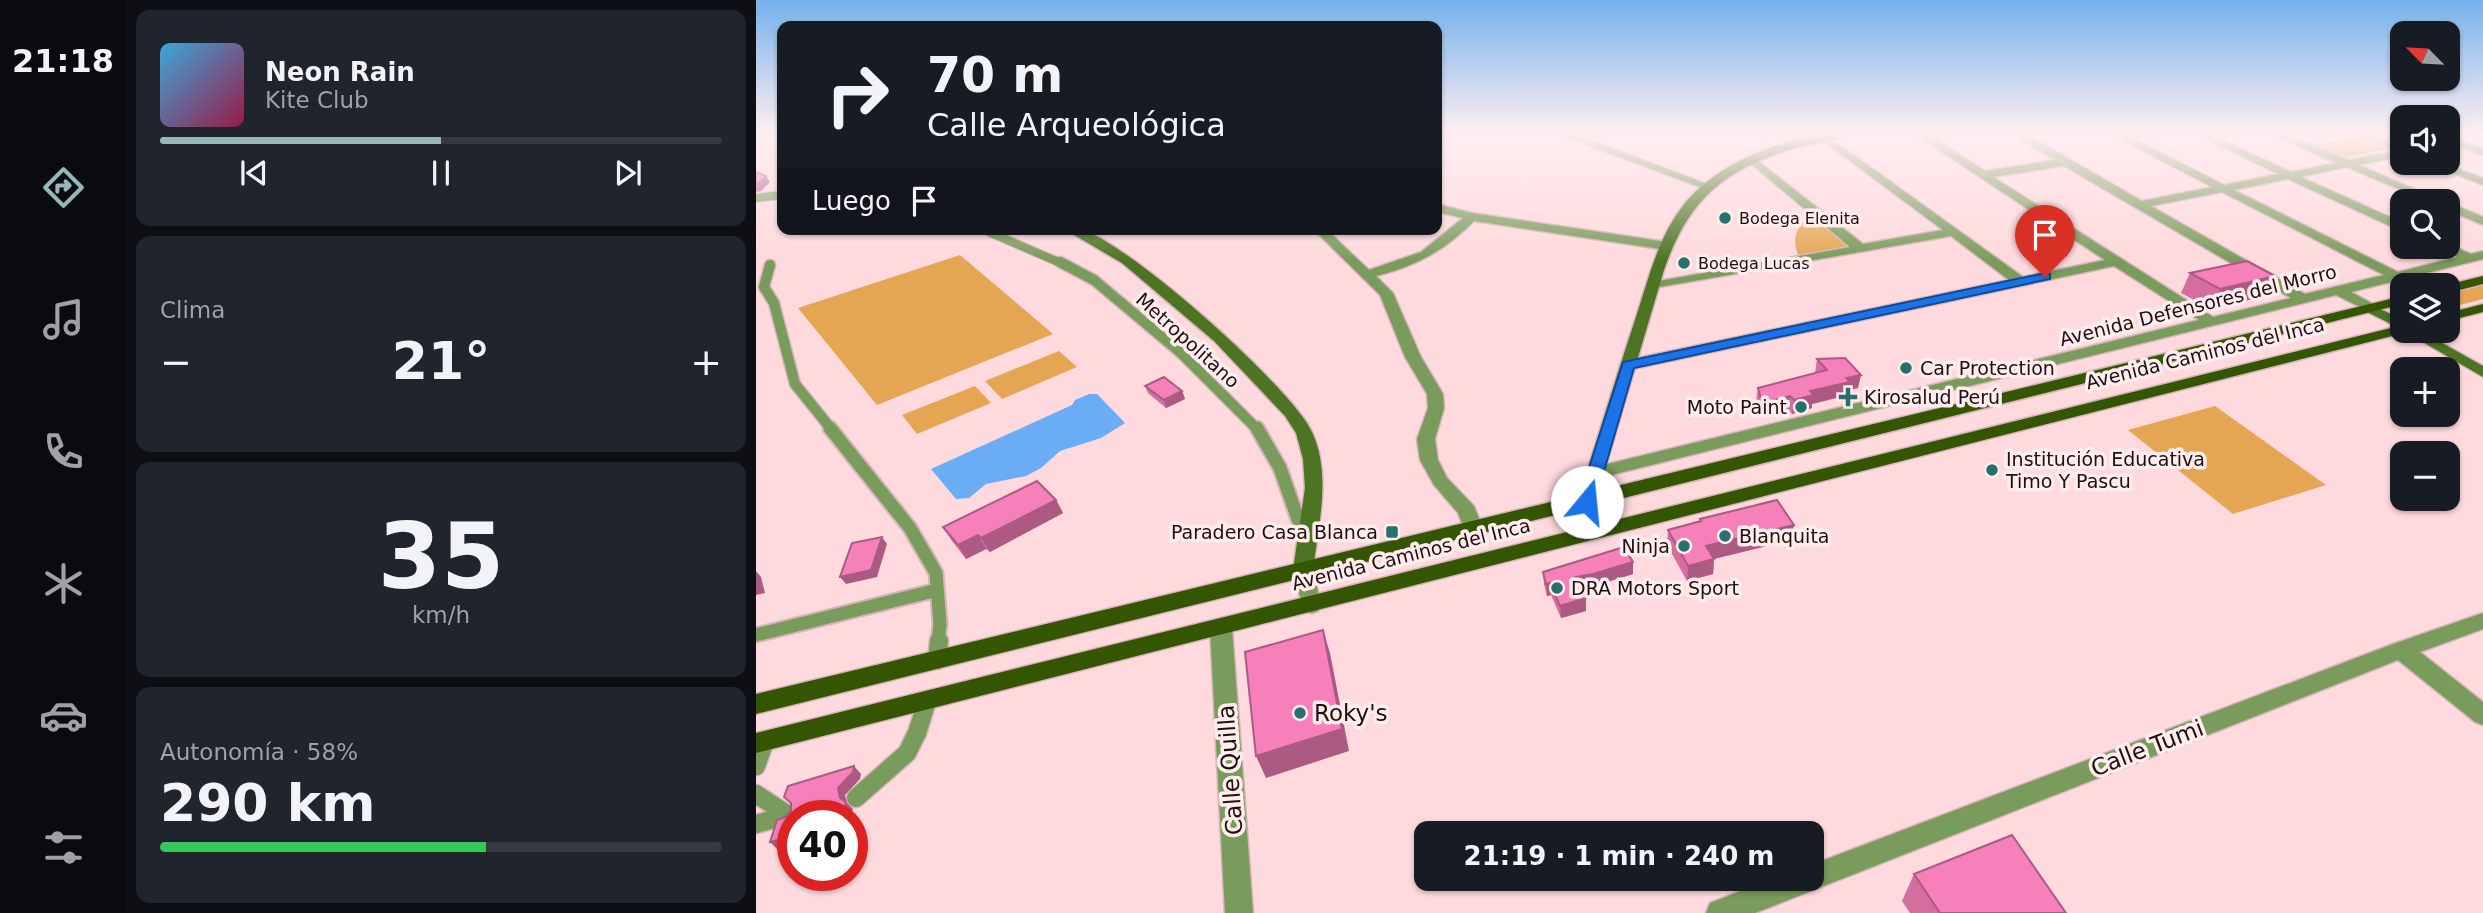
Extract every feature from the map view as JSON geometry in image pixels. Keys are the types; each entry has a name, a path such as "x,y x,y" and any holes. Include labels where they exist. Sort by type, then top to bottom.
{"main road":[{"path":"2460,286 2483,280"},
{"name":"Avenida Caminos del Inca","path":"756,704 2390,303"},
{"path":"2460,314 2483,308"},
{"name":"Avenida Caminos del Inca","path":"760,742 2390,331"}],"street":[{"path":"1678,176 1709,187"},
{"path":"1597,533 1587,502 1667,246 1685,213 1709,187 1728,176"},
{"path":"1772,176 1861,249"},
{"path":"1877,176 2021,282"},
{"path":"1983,176 2211,322"},
{"path":"2089,176 2303,299"},
{"path":"2196,176 2390,273"},
{"path":"2140,205 2289,176 2390,222"},
{"path":"2376,176 2407,189"},
{"path":"2465,176 2483,183"},
{"path":"1442,209 1471,217 1667,246"},
{"path":"2460,211 2483,221"},
{"path":"1369,274 1426,256 1448,241 1471,217"},
{"path":"1653,286 1954,232"},
{"path":"1081,235 1127,260 1219,338 1292,413 1304,433 1312,459 1314,488 1303,570 1311,605"},
{"path":"1326,235 1386,293 1413,357 1434,394 1434,416 1426,439 1429,460 1440,481 1467,511 1473,529"},
{"name":"Avenida Defensores del Morro","path":"2409,273 2476,257"},
{"path":"1628,365 2117,261"},
{"name":"Avenida Defensores del Morro","path":"1595,473 2390,277"},
{"path":"2339,290 2390,320"},
{"path":"2432,343 2483,372"},
{"name":"Calle Tumi","path":"1824,873 2483,621"},
{"name":"Calle Quilla","path":"1221,628 1239,913"},
{"path":"2402,650 2483,715"},
{"name":"Calle Tumi","path":"1720,913 1777,891"}],"lane":[{"path":"762,189 777,188"},
{"path":"756,198 777,196"},
{"name":"Metropolitano","path":"996,235 1094,280 1181,353 1255,424 1280,467 1306,539"},
{"path":"770,265 762,296 774,303 795,384 910,528 936,573 940,624 937,660"},
{"path":"756,635 937,590"},
{"path":"856,798 907,753 917,733 927,701"},
{"path":"756,766 760,742"},
{"path":"756,794 788,815 756,824"}],"shaded area":[{"path":"1812,213 1851,246 1799,256 1795,238 1803,222"},
{"path":"960,255 1053,334 877,405 798,308"},
{"path":"2483,285 2483,299 2460,305 2460,291"},
{"path":"1059,351 1077,367 1002,399 985,381"},
{"path":"975,386 991,403 917,434 902,415"},
{"path":"2215,406 2326,485 2233,514 2128,430"}],"water":[{"path":"1089,394 1097,394 1125,423 1101,438 1060,451 1041,468 1026,476 986,484 969,498 956,499 931,469 1072,405 1075,400"}],"building":[{"path":"756,176 766,176 756,185"},
{"path":"2247,261 2275,276 2220,289 2190,273"},
{"path":"1845,358 1861,375 1846,378 1850,382 1810,391 1814,395 1794,400 1790,396 1762,403 1758,388 1827,370 1817,359"},
{"path":"1164,377 1182,391 1164,400 1145,386"},
{"path":"1037,481 1056,500 981,538 978,535 958,545 943,527"},
{"path":"1777,500 1794,525 1706,546 1714,559 1688,566 1668,530 1701,521 1700,519"},
{"path":"882,537 871,570 840,577 852,543"},
{"path":"1624,547 1633,562 1576,577 1586,598 1560,606 1550,583 1546,584 1543,572"},
{"name":"Roky's","path":"1323,630 1342,729 1256,756 1245,652"},
{"path":"854,766 853,772 838,788 843,800 788,800 784,797 788,786"},
{"path":"777,820 777,840 770,842"},
{"path":"2012,835 2066,913 1940,913 1914,874"}],"place":[{"name":"Bodega Elenita","path":"1725,218"},
{"name":"Bodega Lucas","path":"1684,263"},
{"name":"Car Protection","path":"1906,368"},
{"name":"Kirosalud Perú","path":"1848,397"},
{"name":"Moto Paint","path":"1801,407"},
{"name":"Institución Educativa Timo Y Pascu","path":"1992,470"},
{"name":"Paradero Casa Blanca","path":"1392,532"},
{"name":"Blanquita","path":"1725,536"},
{"name":"Ninja","path":"1684,546"},
{"name":"DRA Motors Sport","path":"1557,588"},
{"name":"Roky's","path":"1300,713"}],"route":[{"path":"1587,502 1628,365 2045,277"}]}
